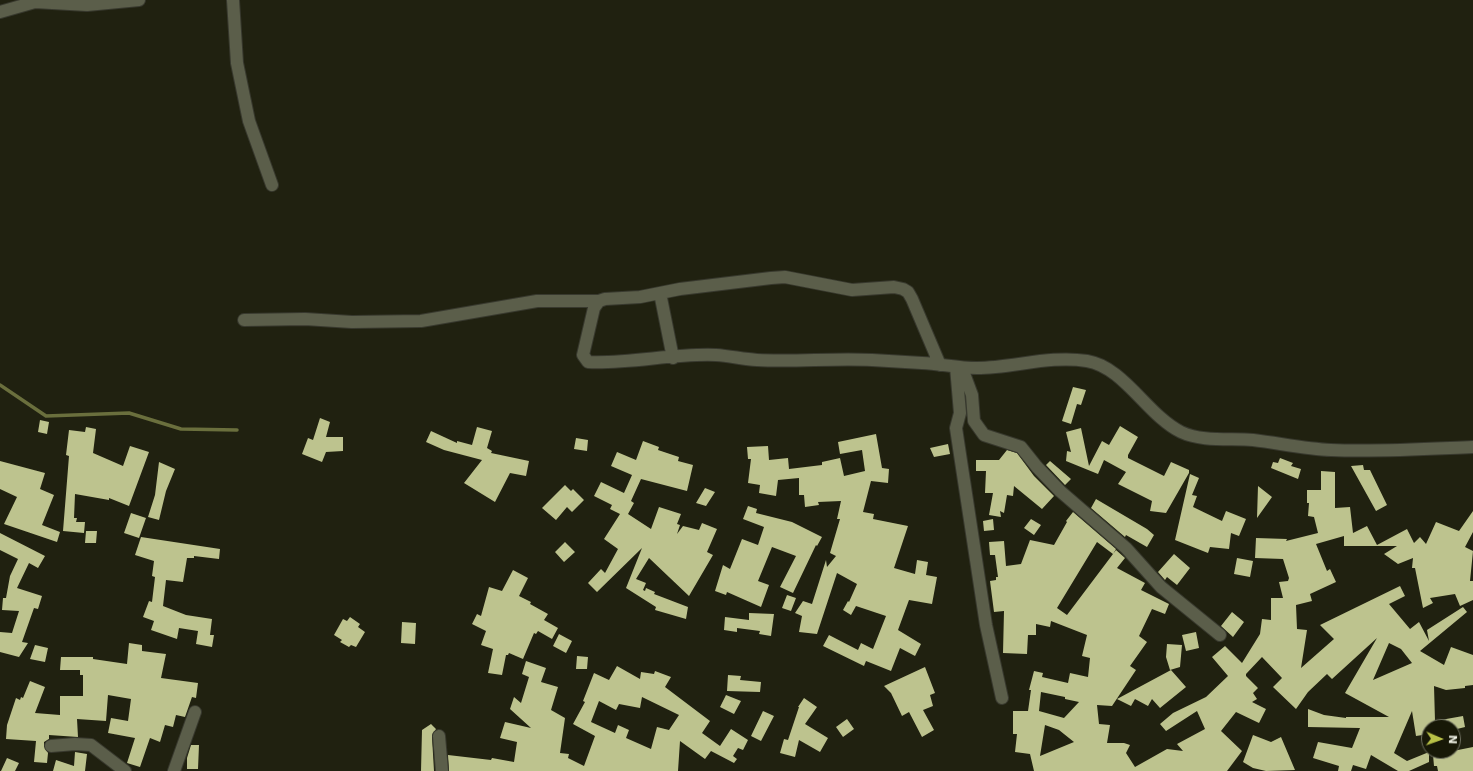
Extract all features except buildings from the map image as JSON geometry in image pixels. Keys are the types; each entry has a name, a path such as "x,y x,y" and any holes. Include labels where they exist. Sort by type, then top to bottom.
{"street":[{"path":"0,12 35,2 88,5 139,0"},
{"path":"233,0 238,63 248,114 272,185"},
{"path":"244,320 305,319 352,322 421,321 537,301 600,301 786,277 852,290 894,287 903,289 908,292 912,299 940,365"},
{"path":"660,293 673,358"},
{"path":"600,301 594,308 584,345 583,355 584,359 588,362 605,363 716,355 757,360 869,360 980,368 1052,360 1084,360 1098,363 1109,370 1165,420 1182,432 1201,437 1252,440 1330,450 1430,450 1473,447"},
{"path":"959,367 972,395 974,421 984,435 1021,447 1037,467 1060,490 1126,548 1161,587 1220,635"},
{"path":"959,367 960,413 956,428 986,625 1002,698"},
{"path":"174,771 196,712"},
{"path":"439,736 442,771"},
{"path":"51,746 75,744 91,745 125,771"}],"waterway":[{"path":"0,385 46,416 129,413 181,429 237,430"}]}
